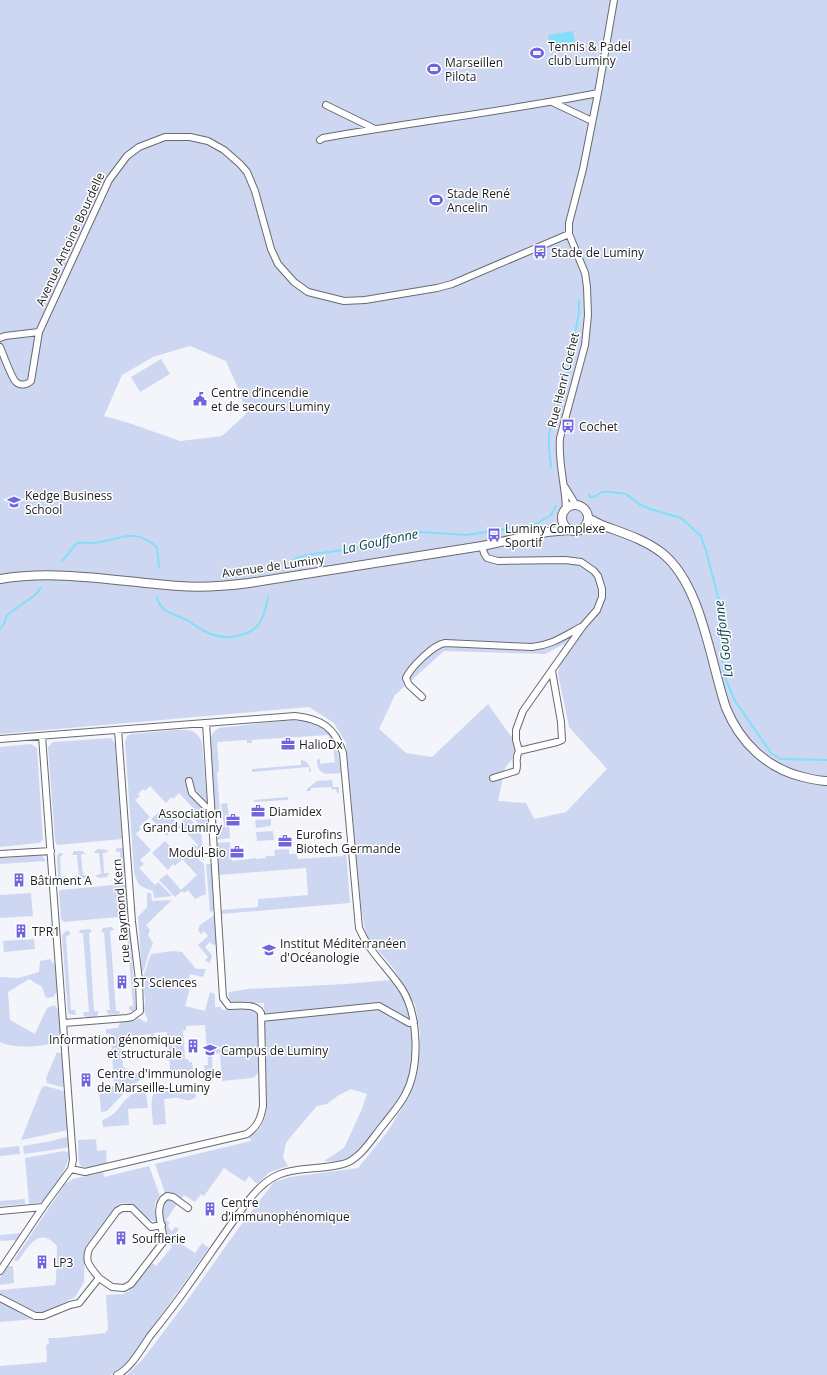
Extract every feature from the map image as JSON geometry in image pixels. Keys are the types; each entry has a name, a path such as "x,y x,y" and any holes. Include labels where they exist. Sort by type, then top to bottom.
{"street":[{"path":"569,234 569,223 583,169 598,94 614,0"},
{"path":"320,140 322,138 374,129 598,94"},
{"path":"552,102 592,121"},
{"path":"326,105 374,129"},
{"name":"Avenue Antoine Bourdelle","path":"0,347 15,381 21,384 28,384 32,379 39,332 109,180 127,156 139,147 165,137 190,137 208,141 224,150 240,164 247,172 255,191 271,249 278,264 294,282 308,292 325,297 344,301 365,300 437,288 459,281 569,234"},
{"name":"Rue Henri Cochet","path":"566,508 564,485 558,453 560,438 585,345 588,316 585,273 569,234"},
{"path":"0,338 5,336 39,332"},
{"name":"Rue Henri Cochet","path":"564,485 576,505"},
{"path":"605,527 584,527 579,530 569,530 564,526 562,513 566,508 576,505 584,509 588,518 605,527 623,532 648,544 662,553 674,565 688,584 698,609 726,708 731,721 744,740 761,757 780,770 801,777 827,781"},
{"path":"584,527 588,518"},
{"name":"Avenue de Luminy","path":"548,532 562,520"},
{"name":"Avenue de Luminy","path":"0,579 22,576 64,576 180,586 222,586 482,546 548,532 569,530"},
{"path":"482,546 487,558 492,560 573,560 581,562 588,566 598,576 602,589 602,597 597,610 583,626 519,720 516,730 516,740 519,751 515,761 517,768 516,771 493,778"},
{"path":"422,697 409,685 407,675 436,646 440,644 532,647 543,646 553,643 583,626"},
{"path":"519,751 562,740 561,722 552,671"},
{"path":"0,739 295,716 309,717 322,722 332,730 340,742 344,764 359,928 369,949 404,991 414,1022 415,1061 406,1094 396,1109 357,1157 346,1164 284,1172 273,1177 264,1184 249,1200 184,1292 129,1364 117,1375"},
{"path":"71,1169 85,1172 247,1134 259,1123 262,1115 261,1013 259,1009 255,1007 229,1006 223,998 206,724"},
{"name":"rue Raymond Kern","path":"64,1023 132,1017 140,1011 139,980 132,922 118,730"},
{"path":"0,1271 43,1207 71,1169 73,1160 42,736"},
{"path":"189,781 192,793 211,812"},
{"path":"0,854 51,850"},
{"path":"261,1018 379,1006 408,1023 414,1022"},
{"path":"162,1225 151,1227 132,1208 122,1208 117,1211 89,1249 87,1255 88,1263 99,1278 112,1288 124,1288 131,1284 164,1241 162,1225 159,1207 163,1198 167,1196 173,1197 188,1208"},
{"path":"0,1211 43,1207"},
{"path":"0,1298 35,1316 43,1316 79,1302 99,1278"}],"shaded area":[{"path":"0,0 827,0 827,1375 127,1375 143,1359 274,1182 290,1177 358,1168 388,1131 410,1095 418,1068 420,1033 415,1005 394,969 366,936 361,907 346,743 334,723 309,707 0,734","holes":["190,346 226,361 240,393 246,414 222,436 180,441 104,416 122,375 153,357","564,644 558,674 569,727 607,769 566,812 534,819 526,803 498,801 505,768 523,746 510,735 488,704 432,757 406,753 379,729 395,695 444,651 545,654"]},
{"path":"161,359 170,374 140,392 131,377"},
{"path":"290,720 314,723 323,727 329,733 334,740 337,750 341,773 328,774 321,772 319,769 317,760 320,759 320,764 335,762 333,744 328,735 252,740 252,743 247,743 247,740 217,742 219,771 217,772 220,811 216,812 217,826 224,825 221,804 227,803 230,822 230,838 216,840 210,742 211,737 219,728"},
{"path":"176,730 195,732 202,742 209,825 201,827 190,814 194,809 179,793 173,799 171,797 166,803 150,786 145,791 143,789 138,794 140,796 135,800 150,817 139,827 141,829 136,834 151,850 140,860 144,864 139,868 155,885 158,882 172,896 154,898 153,891 139,884 134,871 125,742 127,736 131,734"},
{"path":"111,738 115,744 122,839 57,845 55,841 48,747 53,742"},
{"path":"31,744 37,748 43,840 39,843 0,847 0,747"},
{"path":"301,760 308,764 311,772 309,772 309,767 252,772 252,769 301,765"},
{"path":"332,780 333,787 339,787 339,793 337,793 336,789 332,790 331,787 311,788 311,791 306,791 317,781"},
{"path":"288,797 288,800 254,802 254,800"},
{"path":"164,808 180,826 184,823 182,821 187,816 201,830 204,861 191,846 194,844 196,847 198,845 181,827 174,832 172,830 167,836 151,819"},
{"path":"271,819 271,826 256,828 255,820"},
{"path":"273,831 274,840 257,841 256,832"},
{"path":"165,841 180,857 188,849 204,864 206,894 195,899 188,890 184,893 182,891 175,897 159,880 167,874 181,890 197,875 182,859 175,866 173,864 168,870 152,853"},
{"path":"230,842 232,861 275,856 274,850 289,849 289,854 297,854 298,859 343,856 344,850 346,851 350,903 221,914 221,910 258,907 258,899 308,895 306,868 219,875 216,843"},
{"path":"123,848 124,876 119,876 117,871 121,871 120,852 116,852 116,849"},
{"path":"98,849 107,850 108,852 103,853 104,873 109,873 107,877 99,878 96,876 101,874 99,853 94,853"},
{"path":"74,851 82,851 86,854 81,854 83,875 87,875 86,878 77,879 74,876 79,875 77,855 72,855"},
{"path":"59,853 62,853 63,855 60,856 61,877 66,876 61,880 58,877 57,856"},
{"path":"42,855 46,861 0,864 0,858"},
{"path":"206,864 212,864 214,910 210,913"},
{"path":"124,884 127,886 128,916 64,922 61,919 60,890"},
{"path":"31,893 33,916 0,918 0,895"},
{"path":"147,893 151,893 152,901 172,900 146,925 150,930 148,935 153,943 142,973 138,917 147,907"},
{"path":"213,916 215,917 217,944 213,945 210,942 205,947 212,955 209,963 205,960 208,957 198,945 208,936 204,931 201,934 198,930 200,925"},
{"path":"125,926 129,928 130,932 136,1010 131,1011 129,1006 133,1006 127,934 126,932 123,932 123,928"},
{"path":"112,927 114,930 110,931 116,1011 120,1011 119,1014 109,1015 106,1010 110,1010 104,932 101,932 103,928"},
{"path":"90,929 92,932 89,933 94,1011 98,1011 96,1017 84,1016 83,1012 89,1012 83,933 79,933 80,930"},
{"path":"66,931 69,931 70,935 66,936 71,1010 75,1010 75,1015 68,1014 62,935"},
{"path":"34,939 35,949 4,952 3,941"},
{"path":"173,951 182,952 195,968 206,969 203,977 190,974 189,979 192,980 185,1006 205,1011 210,992 215,994 215,1007 221,1007 222,1010 254,1009 258,1014 258,1072 256,1076 252,1078 222,1081 220,1053 212,1054 213,1081 206,1082 204,1065 208,1065 205,1025 186,1026 186,1030 183,1031 185,1059 192,1062 194,1076 198,1075 198,1077 171,1079 167,1032 154,1033 155,1041 151,1041 151,1034 120,1037 123,1067 144,1077 128,1089 107,1111 101,1112 99,1087 114,1086 111,1034 106,1034 106,1029 118,1028 120,1022 134,1021 139,1018 145,1022 148,1021 144,1010 145,1001 143,977 151,954"},
{"path":"50,959 55,965 57,992 53,997 46,998 42,987 29,979 8,992 10,1020 35,1034 47,1008 54,1005 59,1010 61,1042 22,1047 0,1042 0,977 18,978 39,972 40,961"},
{"path":"392,980 404,998 411,1020 413,1035 413,1058 411,1069 405,1087 395,1104 371,1137 354,1154 342,1160 324,1161 344,1148 362,1109 367,1094 351,1089 339,1095 327,1104 317,1106 286,1143 283,1157 288,1166 270,1172 257,1184 249,1176 245,1182 224,1168 204,1196 201,1194 195,1202 184,1195 181,1199 174,1194 165,1193 155,1164 251,1141 249,1136 257,1131 262,1125 265,1117 267,1108 264,1003 239,1003 230,1001 228,996 229,992 248,989"},
{"path":"57,1052 63,1054 66,1087 47,1083 46,1078"},
{"path":"46,1086 64,1091 66,1094 68,1130 21,1140 42,1087"},
{"path":"193,1089 196,1097 191,1100 176,1098 164,1099 166,1124 153,1125 152,1098 156,1091"},
{"path":"146,1092 148,1108 128,1109 129,1125 103,1127 102,1120 112,1115 129,1096 136,1093"},
{"path":"65,1137 70,1140 70,1146 66,1148 24,1154 23,1146"},
{"path":"96,1139 97,1151 106,1150 107,1164 90,1167 81,1166 79,1163 78,1140"},
{"path":"19,1146 20,1154 0,1156 0,1148"},
{"path":"64,1151 70,1153 63,1173 56,1185 43,1202 29,1204 25,1158"},
{"path":"149,1166 160,1196 155,1205 157,1222 146,1217 132,1205 120,1203 85,1247 84,1282 75,1297 45,1312 37,1313 0,1295 0,1290 55,1285 57,1246 51,1240 40,1238 35,1240 30,1244 18,1261 14,1260 65,1184 73,1179 103,1172 104,1177"},
{"path":"25,1199 25,1204 0,1206 0,1201"},
{"path":"168,1200 173,1200 177,1204 166,1220 170,1223 168,1225 172,1231 175,1227 179,1229 174,1236 184,1243 183,1245 195,1253 202,1243 209,1248 122,1368 110,1375 0,1375 0,1366 47,1362 46,1345 49,1344 48,1338 105,1333 108,1329 106,1295 123,1294 129,1291 151,1262 156,1266 172,1247 167,1242 162,1210 163,1203"},
{"path":"21,1233 17,1240 0,1241 0,1235"},
{"path":"8,1266 13,1266 14,1283 0,1285 0,1278"},
{"path":"0,1302 35,1319 0,1322"}],"water":[{"path":"573,31 575,43 550,47 548,35"}],"waterway":[{"path":"551,467 549,434 566,381 579,312 579,300"},
{"name":"La Gouffonne","path":"589,495 590,497 596,496 602,492 626,494 639,504 650,509 681,518 701,536 720,604 719,617 722,658 726,680 735,701 771,753 781,759 827,760"},
{"name":"La Gouffonne","path":"293,560 298,557 313,554 352,549 381,543 420,532 467,535 536,524 551,515 556,506"},
{"name":"La Gouffonne","path":"62,561 77,543 97,543 135,536 149,541 157,547 159,567"},
{"name":"La Gouffonne","path":"0,629 4,624 7,615 35,595 41,588"},
{"name":"La Gouffonne","path":"157,597 161,606 165,610 187,620 208,633 223,637 242,635 253,630 263,616 268,597"}],"place":[{"name":"Tennis & Padel club Luminy","path":"537,53"},
{"name":"Marseillen Pilota","path":"434,69"},
{"name":"Stade René Ancelin","path":"436,200"},
{"name":"Stade de Luminy","path":"540,252"},
{"name":"Centre d’incendie et de secours Luminy","path":"200,399"},
{"name":"Cochet","path":"568,426"},
{"name":"Kedge Business School","path":"14,502"},
{"name":"Luminy Complexe Sportif","path":"494,535"},
{"name":"HalioDx","path":"288,744"},
{"name":"Diamidex","path":"258,811"},
{"name":"Association Grand Luminy","path":"233,820"},
{"name":"Eurofins Biotech Germande","path":"285,841"},
{"name":"Modul-Bio","path":"237,852"},
{"name":"Bâtiment A","path":"19,880"},
{"name":"TPR1","path":"21,931"},
{"name":"Institut Méditerranéen d'Océanologie","path":"269,950"},
{"name":"ST Sciences","path":"122,982"},
{"name":"Information génomique et structurale","path":"193,1046"},
{"name":"Campus de Luminy","path":"210,1050"},
{"name":"Centre d'immunologie de Marseille-Luminy","path":"86,1080"},
{"name":"Centre d'immunophénomique","path":"210,1209"},
{"name":"Soufflerie","path":"121,1238"},
{"name":"LP3","path":"42,1262"}]}
